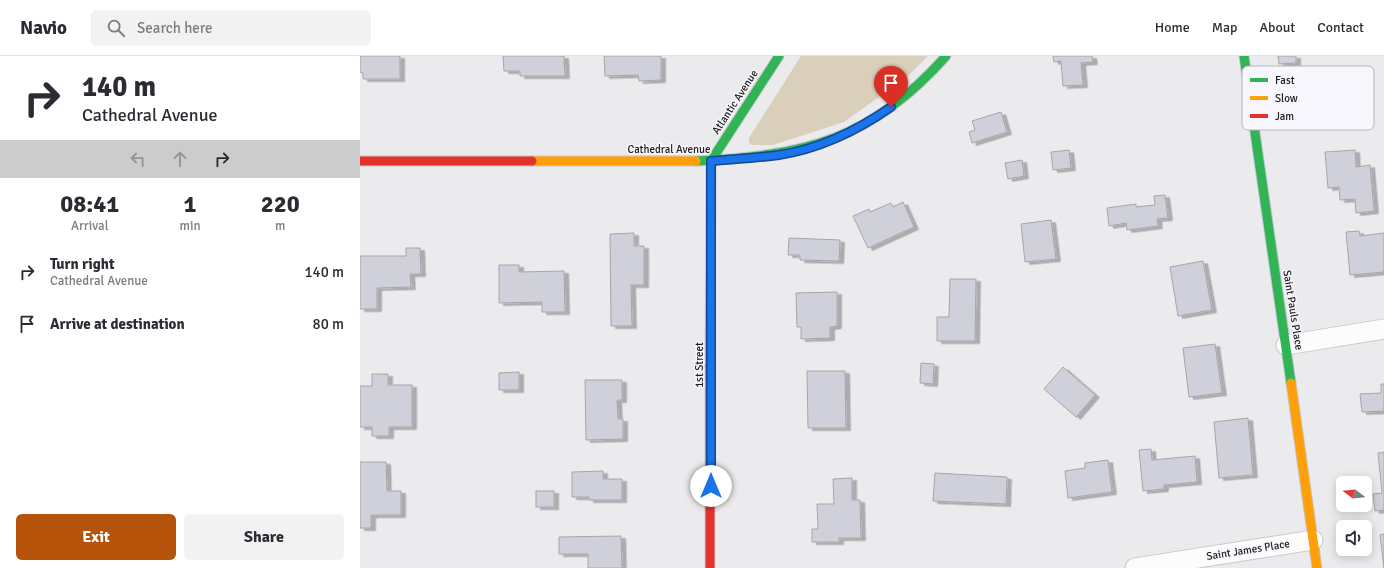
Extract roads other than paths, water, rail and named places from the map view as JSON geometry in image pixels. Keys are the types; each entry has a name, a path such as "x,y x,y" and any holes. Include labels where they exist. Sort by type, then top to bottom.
{"street":[{"name":"Atlantic Avenue","path":"711,161 779,56"},
{"name":"Cathedral Avenue","path":"360,161 711,161 779,155 842,136 870,122 906,96 933,71 946,56"},
{"name":"Saint Pauls Place","path":"1244,56 1245,66"},
{"name":"Saint Pauls Place","path":"1255,130 1317,568"},
{"name":"1st Street","path":"710,568 711,161"},
{"path":"1286,345 1384,329"},
{"name":"Saint James Place","path":"1135,568 1313,540"}]}
